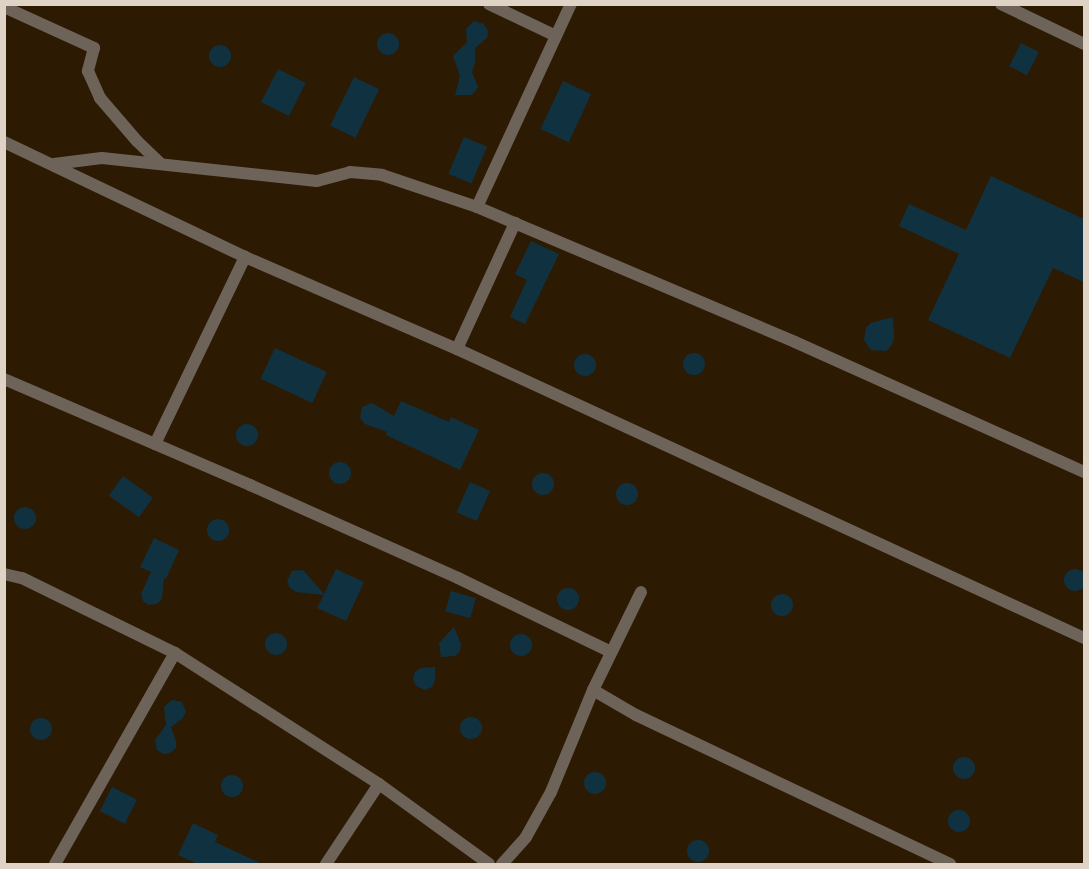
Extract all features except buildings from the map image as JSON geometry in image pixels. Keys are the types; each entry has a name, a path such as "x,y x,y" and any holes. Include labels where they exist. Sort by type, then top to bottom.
{"street":[{"path":"489,4 556,36"},
{"path":"477,207 571,4"},
{"path":"1000,4 1084,44"},
{"path":"4,7 94,48 88,71 100,98 137,141 161,164"},
{"path":"4,142 246,257 458,349 1084,638"},
{"path":"54,164 102,158 317,181 350,172 382,175 477,207 515,223 795,342 1084,472"},
{"path":"458,349 515,223"},
{"path":"155,444 246,257"},
{"path":"4,379 447,573 611,652"},
{"path":"4,574 22,578 175,653 380,783 489,864"},
{"path":"502,864 526,837 551,792 593,690 641,592"},
{"path":"55,864 175,653"},
{"path":"593,690 636,716 950,864"},
{"path":"326,864 380,783"}]}
